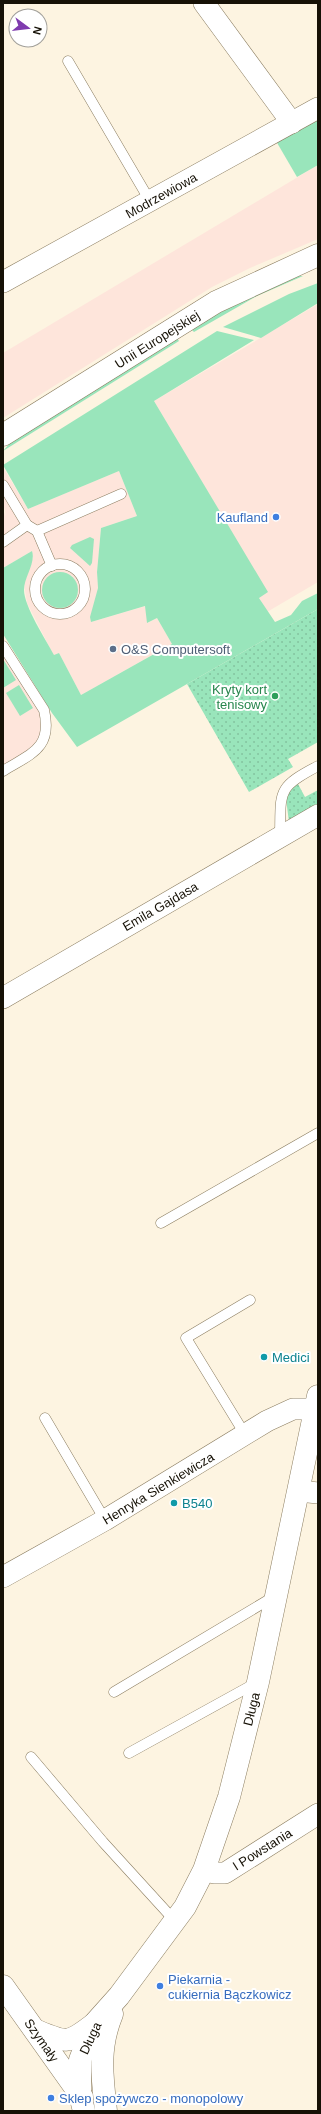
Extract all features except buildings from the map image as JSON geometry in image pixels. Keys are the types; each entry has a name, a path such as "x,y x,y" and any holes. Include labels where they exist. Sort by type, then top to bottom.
{"street":[{"path":"204,3 292,123"},
{"name":"Modrzewiowa","path":"3,282 318,108"},
{"name":"Unii Europejskiej","path":"3,435 216,302 318,255"},
{"name":"Emila Gajdasa","path":"3,998 318,815"},
{"name":"Henryka Sienkiewicza","path":"3,1578 105,1520 246,1436 267,1421 293,1409 317,1403"},
{"name":"Długa","path":"82,2103 80,2060 94,2024 119,1996 185,1907 204,1870 229,1797 258,1682 277,1595 309,1492 317,1403"},
{"name":"I Powstania","path":"204,1870 214,1873 225,1873 318,1814"},
{"name":"Szymały","path":"3,1986 35,2030 82,2103 95,2111"},
{"name":"Długa","path":"106,2111 101,2068 104,2032 119,1996"},
{"path":"35,2030 61,2041 76,2038 94,2024"}],"lane":[{"path":"68,61 150,201"},
{"path":"3,484 27,525 37,531 52,566"},
{"path":"37,531 121,494"},
{"path":"5,537 27,525"},
{"path":"56,565 70,568 84,579 85,591 80,604 67,613 50,612 40,606 35,597 34,591 37,579 41,573 52,566 56,565"},
{"path":"3,646 44,710 46,721 44,740 39,749 3,771"},
{"path":"280,836 280,800 287,785 294,778 318,766"},
{"path":"161,1223 318,1133"},
{"path":"246,1436 186,1338 250,1300"},
{"path":"46,1418 105,1520"},
{"path":"114,1692 277,1595"},
{"path":"129,1753 258,1682"},
{"path":"31,1757 104,1842 175,1920"}],"shaded area":[{"path":"318,165 318,239 250,268 212,287 3,418 3,353"},
{"name":"Kaufland","path":"318,304 318,582 267,612 259,597 267,592 154,401"},
{"path":"3,467 28,509 119,471 137,516 101,528 97,572 98,588 91,622 146,606 148,623 157,618 172,644 81,695 59,653 54,656 27,603 24,584 33,558 32,551 3,568 3,510 6,516 3,503"},
{"path":"3,646 44,710 44,740 3,772"}],"green space":[{"path":"318,118 318,165 297,177 276,141"},
{"path":"298,276 303,276 257,296 194,332 191,329 237,303"},
{"path":"318,283 318,303 261,338 223,327 289,294"},
{"path":"217,331 254,340 154,401 268,592 259,598 275,622 291,615 302,601 318,593 318,609 77,747 52,713 3,634 3,568 32,551 33,556 24,590 25,597 36,623 54,655 59,653 81,695 172,644 157,618 147,623 145,606 91,622 90,617 98,588 97,572 101,528 137,516 119,471 28,509 3,465"},
{"path":"177,338 179,341 3,451 10,443"},
{"path":"90,537 94,539 92,563 90,566 70,548 72,545"},
{"path":"64,572 73,577 77,583 77,597 73,603 64,608 56,608 47,603 43,597 42,586 47,577 53,573"},
{"name":"Kryty kort tenisowy","path":"318,609 318,742 288,759 293,767 249,792 187,684"},
{"path":"3,659 16,680 3,688"},
{"path":"19,685 33,708 20,716 6,693"},
{"path":"298,784 305,797 318,790 318,804 289,822 286,799 291,789"}],"place":[{"name":"Kaufland","path":"276,517"},
{"name":"O&S Computersoft","path":"113,649"},
{"name":"Kryty kort tenisowy","path":"275,696"},
{"name":"Medici","path":"264,1357"},
{"name":"B540","path":"174,1503"},
{"name":"Piekarnia - cukiernia Bączkowicz","path":"160,1986"},
{"name":"Sklep spożywczo - monopolowy","path":"51,2098"}]}
